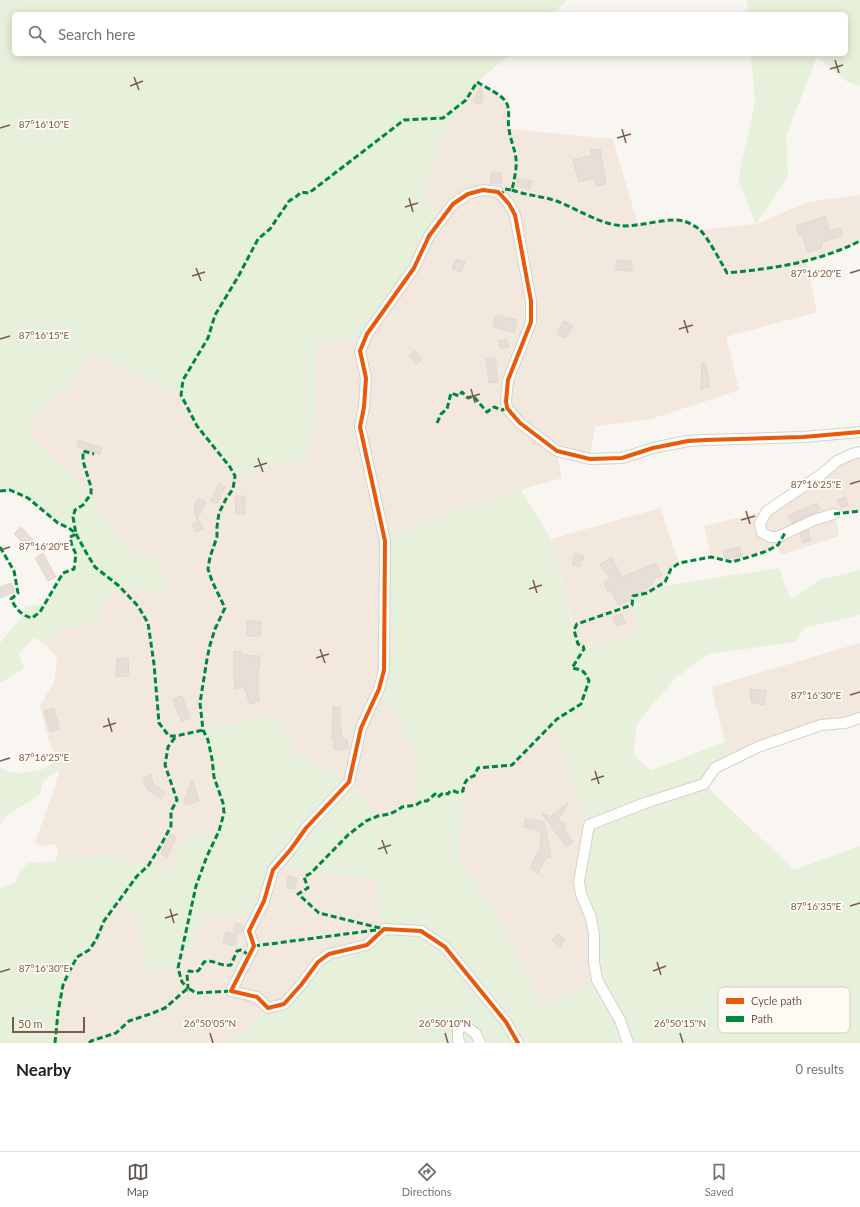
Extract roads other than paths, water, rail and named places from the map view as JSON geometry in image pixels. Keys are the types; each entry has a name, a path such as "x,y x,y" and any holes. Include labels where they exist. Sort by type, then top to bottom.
{"street":[{"path":"518,1043 506,1022 445,947 421,931 384,929 367,945 329,954 318,962 284,1004 268,1008 257,997 231,991 254,946 249,931 264,901 273,870 306,828 349,782 361,728 379,689 384,670 385,541 360,427 364,407 366,378 360,351 367,334 414,268 429,236 453,204 468,194 483,190 498,192 509,204 515,215 531,301 531,322 508,380 506,400 507,408 520,423 557,451 590,459 622,458 654,448 688,441 803,437 860,432"},
{"path":"834,514 814,520 778,537 771,537 762,533 760,523 767,511 822,474 837,461 860,452"},
{"path":"628,1043 620,1020 597,980 594,962 594,935 591,918 581,894 579,882 589,825 645,803 704,784 715,768 758,748 821,725 845,723 860,718"},
{"path":"460,1043 458,1039 458,1030 465,1025 476,1034 480,1043"}]}
